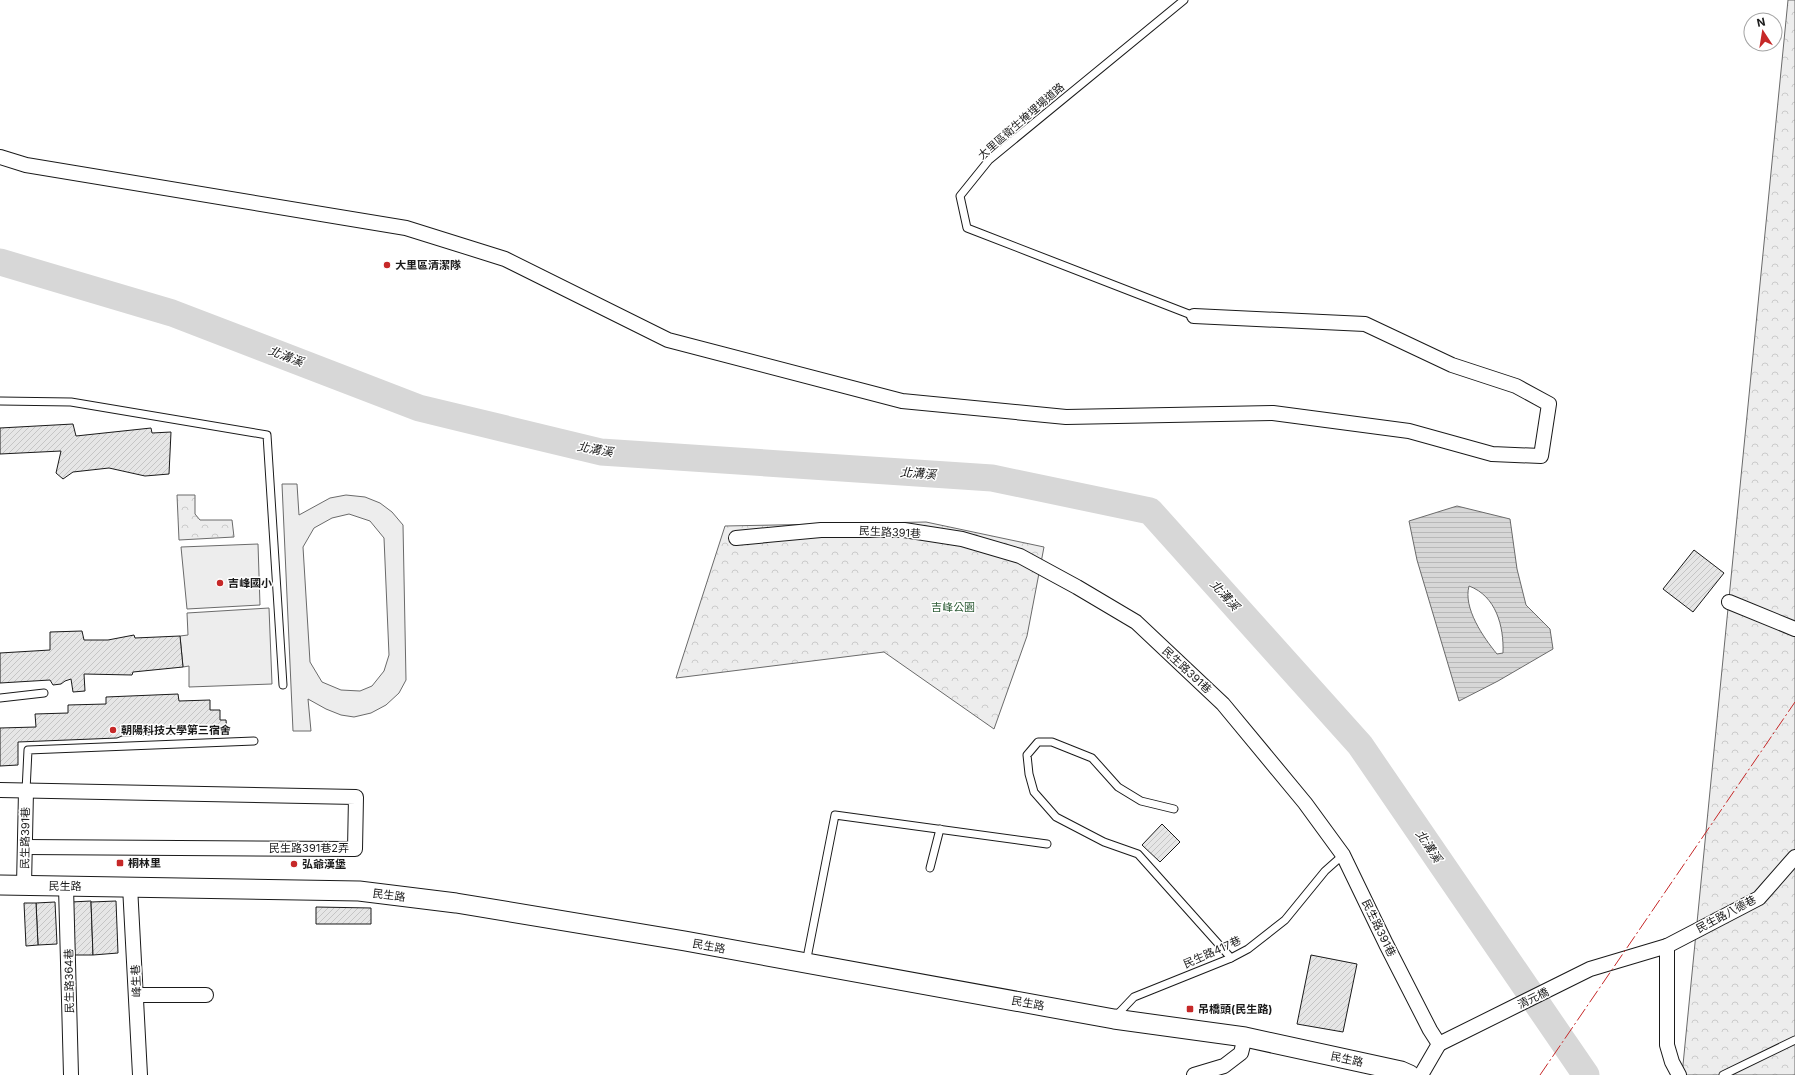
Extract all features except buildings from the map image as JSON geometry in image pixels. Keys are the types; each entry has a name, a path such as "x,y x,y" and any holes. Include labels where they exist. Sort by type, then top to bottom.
{"street":[{"path":"0,157 26,165 406,228 505,259 668,340 902,400 1066,417 1273,413 1409,431 1492,454 1542,456 1549,404 1516,386 1452,365 1365,324 1194,316"},
{"name":"民生路391巷","path":"736,538 821,530 904,530 962,539 1020,556 1077,587 1136,622 1223,704 1305,803 1343,855 1396,964 1430,1030 1439,1044"},
{"path":"1729,602 1795,629"},
{"path":"0,790 26,791"},
{"name":"民生路391巷","path":"24,885 26,791"},
{"name":"民生路391巷2弄","path":"25,846 355,849 356,797 26,791"},
{"name":"民生路八德巷","path":"1584,972 1667,946 1758,898 1795,857"},
{"name":"民生路","path":"0,884 66,887 130,886 359,891 456,903 806,963 1114,1019 1245,1037 1401,1071 1410,1075"},
{"name":"峰生巷","path":"130,886 140,1075"},
{"name":"民生路364巷","path":"66,887 71,1075"},
{"path":"1667,946 1667,1045 1672,1062 1679,1075"},
{"name":"清元橋","path":"1439,1044 1584,972"},
{"path":"136,995 206,995"},
{"path":"1194,1075 1224,1066 1241,1053 1245,1037"},
{"path":"1421,1075 1439,1044"}],"lane":[{"name":"大里區衛生掩埋場道路","path":"1184,0 989,160 960,196 968,228 1194,316"},
{"path":"0,400 71,402 267,435 284,685"},
{"path":"0,698 44,693"},
{"path":"26,791 28,750 254,742"},
{"path":"1174,809 1141,802 1118,787 1092,758 1052,742 1038,742 1027,755 1029,774 1034,792 1056,817 1104,842 1138,854 1231,958"},
{"path":"806,963 835,815 1047,844"},
{"path":"930,868 940,829"},
{"name":"民生路417巷","path":"1114,1019 1134,996 1231,958 1248,949 1285,920 1325,871 1343,855"},
{"path":"1723,1075 1795,1040"}],"green space":[{"path":"1788,0 1795,0 1795,1075 1682,1075 1783,52"},
{"path":"177,495 195,495 195,514 200,520 232,520 234,537 179,540"},
{"name":"吉峰公園","path":"926,522 1044,547 1027,636 994,729 884,652 676,678 725,526"}],"shaded area":[{"path":"282,484 297,484 299,515 330,498 346,495 365,497 380,503 392,512 403,525 406,680 399,693 386,705 371,713 354,717 341,715 308,699 311,731 293,731","holes":["349,514 370,521 384,538 389,655 384,671 372,686 360,691 341,690 322,682 310,662 303,547 314,528 332,518"]},
{"path":"1457,506 1510,519 1517,569 1526,605 1550,629 1553,649 1498,681 1459,701 1417,560 1409,521","holes":["1469,586 1478,591 1492,604 1496,613 1502,633 1503,653 1497,654 1480,631 1472,613 1469,604"]},
{"path":"258,544 260,605 187,609 181,547"},
{"path":"269,608 272,684 189,687 189,666 183,667 180,636 188,635 187,613"}],"waterway":[{"name":"北溝溪","path":"0,262 172,313 419,408 601,452 992,478 1150,511 1360,745 1586,1075"}],"power":[{"path":"1540,1075 1795,702"}],"place":[{"name":"大里區清潔隊","path":"387,265"},
{"name":"吉峰國小","path":"220,583"},
{"name":"朝陽科技大學第三宿舍","path":"113,730"},
{"name":"桐林里","path":"120,863"},
{"name":"弘爺漢堡","path":"294,864"},
{"name":"吊橋頭(民生路)","path":"1190,1009"}]}
